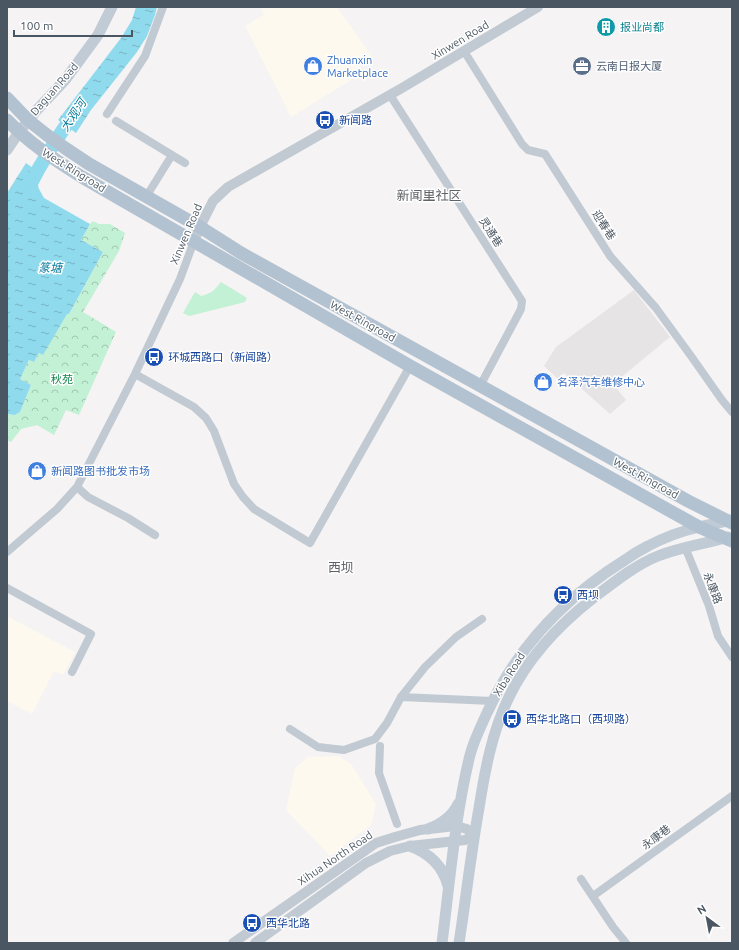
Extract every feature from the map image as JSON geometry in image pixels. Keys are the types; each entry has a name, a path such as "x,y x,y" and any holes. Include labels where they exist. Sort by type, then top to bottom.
{"main road":[{"name":"Daguan Road","path":"7,150 28,120 65,80 98,35 112,7"},
{"name":"West Ringroad","path":"7,98 28,120 89,164 200,227 241,253 688,501 730,522"},
{"name":"West Ringroad","path":"7,120 38,147 82,177 410,366 699,527 730,538"},
{"name":"Xiba Road","path":"442,943 456,826 471,753 480,727 492,701 513,664 551,618 569,601 611,569 648,546 673,535 699,527 730,522"},
{"name":"Xiba Road","path":"459,943 474,835 488,756 496,728 509,697 524,671 544,645 577,611 636,567 657,556 685,547 730,538"},
{"path":"428,829 441,823 447,818 456,808 462,794"},
{"path":"410,846 423,852 434,860 443,873 449,889"}],"street":[{"path":"107,114 145,56 163,7"},
{"name":"Xinwen Road","path":"7,552 57,509 76,487 135,374 180,279 194,241 213,201 228,187 390,95 538,7"},
{"name":"迎春巷","path":"464,51 522,144 528,150 545,154 610,256 656,308 732,412"},
{"name":"灵通巷","path":"390,95 522,301 521,309 480,386"},
{"path":"116,121 185,163"},
{"path":"146,197 172,155"},
{"path":"135,374 194,407 206,418 214,431 234,484 243,497 254,509 310,543 410,366"},
{"path":"76,487 88,496 155,535"},
{"name":"永康路","path":"685,547 709,606 718,636 732,657"},
{"path":"7,588 91,634 72,672"},
{"path":"290,730 318,746 344,750 375,740 388,723 401,697 425,667 450,642 482,619"},
{"path":"401,697 492,701"},
{"path":"380,746 379,772 397,824"},
{"name":"永康巷","path":"593,896 732,796"},
{"path":"456,826 467,829 474,835"},
{"name":"Xihua North Road","path":"233,943 353,858 376,844 420,830 456,826"},
{"name":"Xihua North Road","path":"255,943 366,863 390,851 410,846 465,840 474,835"},
{"path":"581,879 613,927 626,943"}],"shaded area":[{"name":"Zhuanxin Marketplace","path":"260,7 337,7 373,58 349,74 351,80 291,117 245,26 264,15"},
{"path":"634,290 670,337 613,384 626,400 610,414 564,373 558,379 544,366 556,347"},
{"path":"7,616 75,652 63,675 54,671 32,714 7,701"},
{"path":"339,756 351,764 376,804 372,824 330,856 286,810 295,768 308,757"}],"green space":[{"name":"秋苑","path":"93,221 99,224 110,224 125,233 119,251 83,312 116,332 79,415 66,410 54,435 37,425 21,429 11,442 7,440 7,414 15,415 20,412 31,385 20,379 29,360 34,362 39,353 43,354 67,313 69,314 103,252 81,240"},
{"path":"221,282 247,298 245,302 189,316 183,313 195,292 201,296 208,294"}],"water":[{"path":"136,7 157,7 147,36 137,52 91,110 76,133 58,120 121,38 132,20"},
{"name":"篆塘","path":"26,163 43,175 38,185 44,198 90,224 81,240 103,252 69,314 67,314 43,355 39,353 34,362 29,360 20,379 31,385 20,412 15,415 7,414 7,193"}],"waterway":[{"name":"大观河","path":"29,186 51,148 76,111"}],"place":[{"name":"报业尚都","path":"606,27"},
{"name":"Zhuanxin Marketplace","path":"313,66"},
{"name":"云南日报大厦","path":"582,66"},
{"name":"新闻路","path":"325,120"},
{"name":"环城西路口（新闻路）","path":"154,357"},
{"name":"名泽汽车维修中心","path":"543,382"},
{"name":"新闻路图书批发市场","path":"37,471"},
{"name":"西坝","path":"563,595"},
{"name":"西华北路口（西坝路）","path":"512,719"},
{"name":"西华北路","path":"252,923"}],"district":[{"name":"新闻里社区","path":"429,195"},
{"name":"西坝","path":"341,567"}]}
